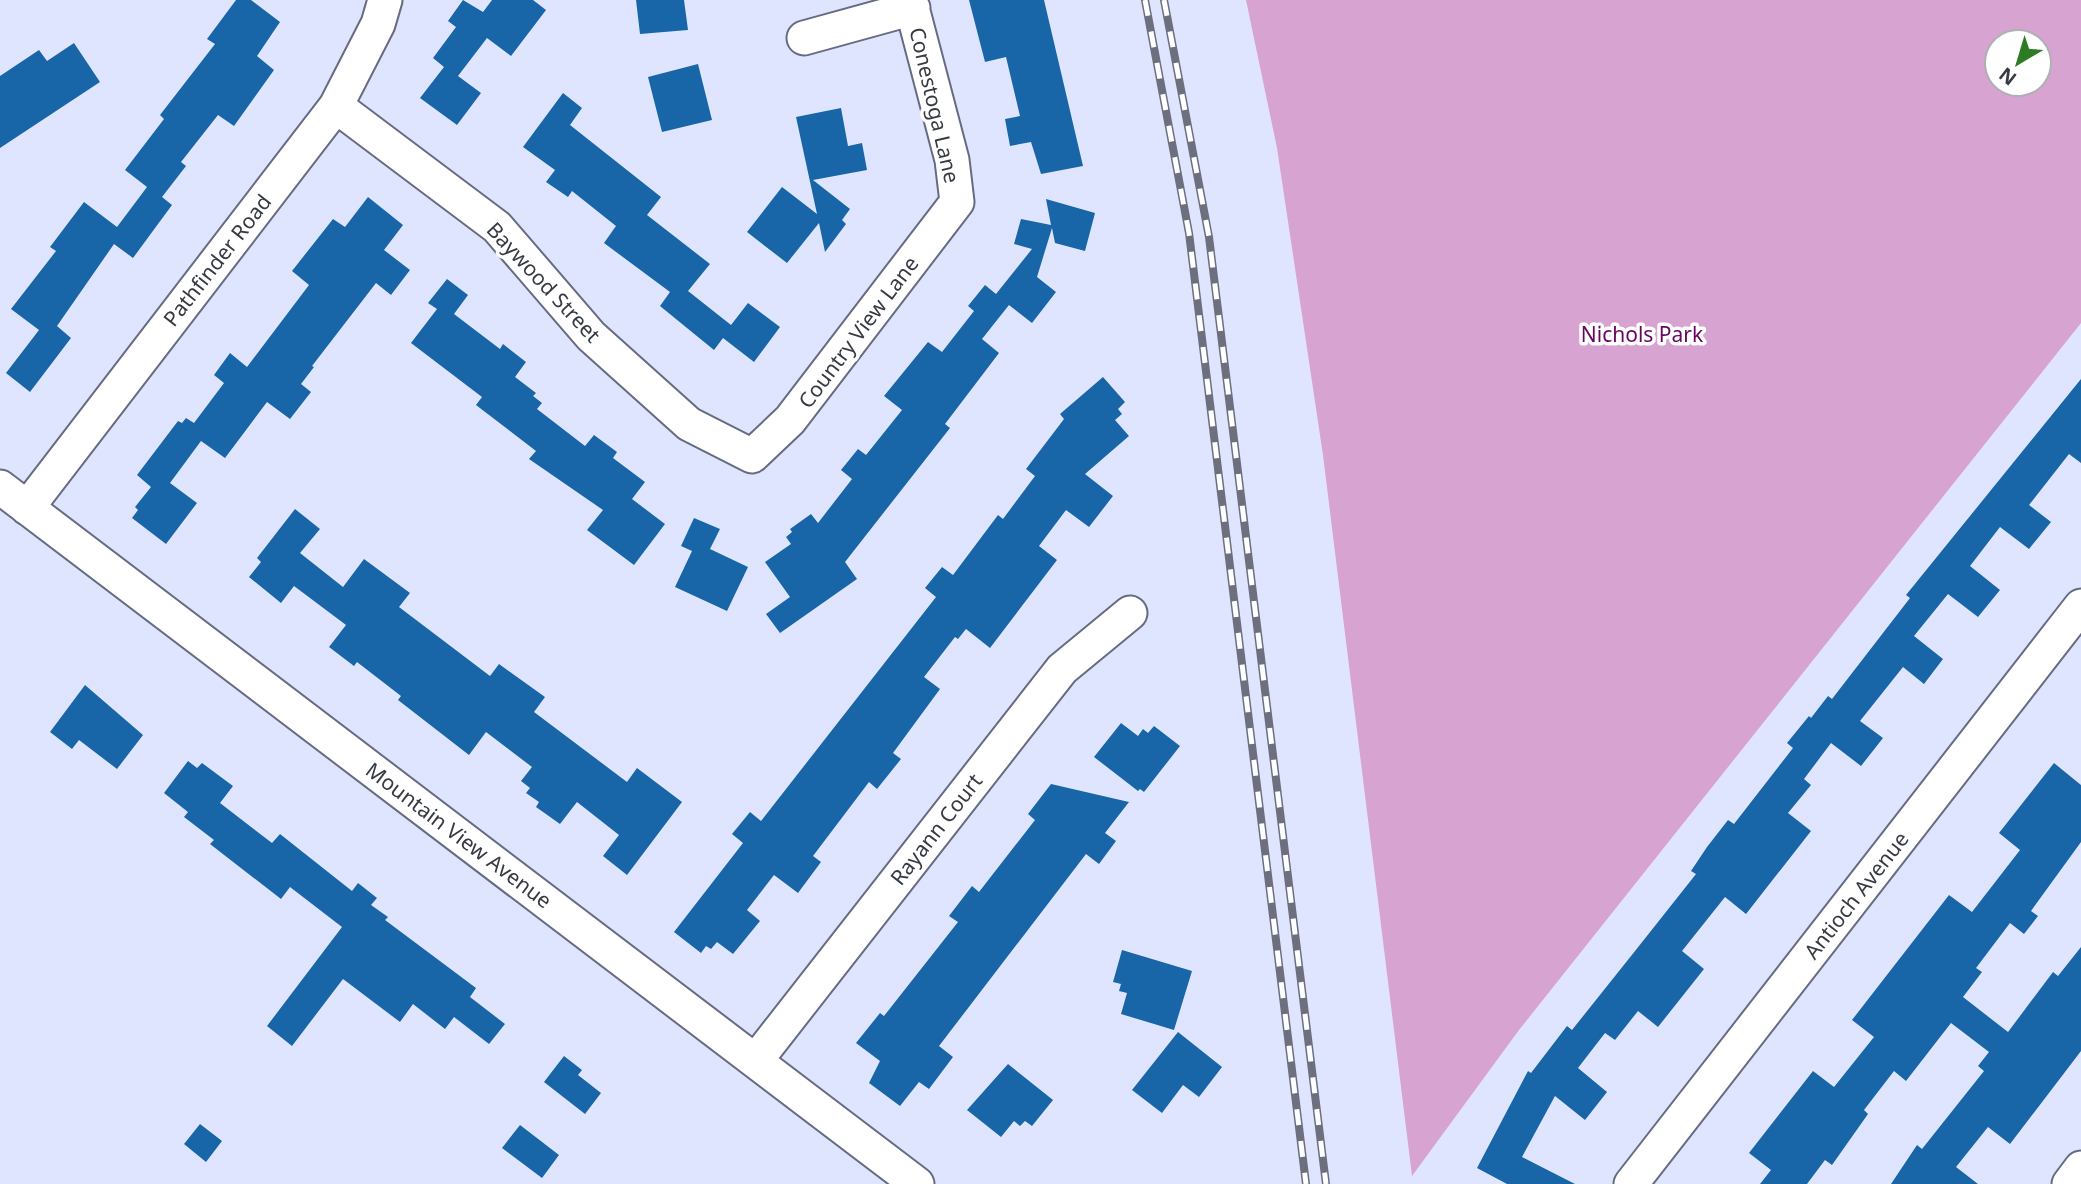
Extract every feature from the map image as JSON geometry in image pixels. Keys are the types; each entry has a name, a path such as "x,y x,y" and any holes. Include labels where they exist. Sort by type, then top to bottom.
{"street":[{"name":"Pathfinder Road","path":"27,508 336,106 378,24 385,0"},
{"name":"Conestoga Lane","path":"804,38 911,4 952,160 957,202"},
{"name":"Baywood Street","path":"336,106 497,228 591,336 689,424 752,456"},
{"name":"Country View Lane","path":"752,456 790,421 957,202"},
{"name":"Mountain View Avenue","path":"0,487 757,1059 918,1184"},
{"name":"Antioch Avenue","path":"1631,1184 2081,607"},
{"name":"Rayann Court","path":"757,1059 1062,669 1130,613"},
{"path":"2069,1184 2081,1168"}],"green space":[{"name":"Nichols Park","path":"1246,0 2081,0 2081,323 1519,1030 1412,1176 1323,455 1277,148"}],"building":[{"path":"236,0 251,0 280,22 257,56 274,70 234,126 218,115 181,162 186,166 162,197 172,205 133,258 114,244 57,326 71,338 30,392 6,373 39,330 11,309 56,251 50,247 84,202 117,227 147,187 125,170 164,119 160,115 215,44 207,39"},
{"path":"463,0 483,12 492,0 533,0 546,10 511,56 487,38 458,76 481,93 457,125 420,98 444,67 433,58 456,27 448,21"},
{"path":"636,0 684,0 688,30 640,34"},
{"path":"969,0 1044,0 1083,166 1041,174 1031,142 1010,146 1005,119 1020,116 1006,57 985,62"},
{"path":"74,43 100,82 0,148 0,76 39,50 47,61"},
{"path":"698,64 712,120 662,132 648,77"},
{"path":"563,93 582,108 570,125 661,197 647,215 710,264 688,291 731,325 748,303 780,327 754,362 723,338 714,350 660,306 670,292 604,243 616,226 572,191 568,197 546,182 555,170 523,147"},
{"path":"841,108 848,146 862,143 867,170 813,180 850,209 842,220 846,224 825,252 819,223 787,263 747,232 782,187 817,214 796,117"},
{"path":"368,197 403,225 384,250 410,270 391,295 376,283 312,366 314,367 301,384 311,392 290,419 267,402 225,458 201,441 170,483 197,503 166,544 132,518 138,510 135,507 151,487 137,475 178,421 182,423 186,418 194,423 224,383 214,375 230,353 247,367 309,285 292,271 333,219 345,227"},
{"path":"1046,199 1095,213 1085,251 1055,243 1052,228 1037,277 1056,292 1032,323 1009,305 982,339 999,353 945,424 950,428 845,562 857,579 780,633 766,614 790,597 765,562 791,544 786,537 792,532 790,529 811,514 818,523 852,479 841,470 858,449 866,455 902,410 884,396 928,342 942,352 974,311 968,306 985,285 996,294 1032,249 1014,244 1021,219 1051,225"},
{"path":"447,279 468,295 454,314 500,349 503,344 526,362 515,377 536,393 533,396 542,403 537,409 585,446 594,435 617,452 613,458 645,482 632,499 665,524 634,565 587,530 603,510 529,459 536,451 476,405 482,397 411,343 437,309 428,303"},
{"path":"1103,377 1125,402 1118,409 1122,414 1115,420 1129,436 1085,474 1113,496 1089,527 1066,510 1039,546 1057,560 990,648 966,629 958,639 955,637 924,677 940,689 893,753 901,759 877,789 869,782 813,856 821,862 798,893 774,875 747,910 760,921 733,954 717,942 711,949 706,946 701,953 674,932 743,843 732,834 750,812 761,821 936,597 925,588 942,567 953,575 998,515 1003,519 1035,476 1026,469 1064,419 1060,414"},
{"path":"2081,379 2081,463 2069,454 2029,505 2051,522 2029,549 2000,527 1970,566 2000,590 1978,617 1948,594 1914,636 1943,659 1924,684 1903,667 1860,721 1883,738 1861,766 1831,743 1804,779 1811,785 1788,813 1811,831 1746,914 1725,897 1682,951 1704,969 1658,1027 1638,1011 1615,1040 1605,1033 1578,1068 1607,1092 1585,1120 1555,1096 1522,1157 1575,1184 1507,1184 1477,1168 1528,1071 1531,1073 1567,1026 1572,1030 1696,874 1691,871 1728,820 1734,824 1793,748 1787,743 1828,696 1832,699 1910,598 1906,595"},
{"path":"295,509 320,529 300,553 343,587 364,559 410,593 399,607 490,676 499,664 545,697 534,712 627,782 637,768 682,802 627,875 603,856 619,835 577,802 560,824 536,807 539,802 526,793 530,788 521,781 532,767 486,732 469,755 398,700 401,696 357,662 354,666 329,647 346,625 294,586 281,603 249,577 261,562 257,558"},
{"path":"694,518 720,529 710,549 748,567 727,611 675,587 692,551 681,546"},
{"path":"85,685 143,735 117,769 79,740 72,749 50,732"},
{"path":"1121,723 1138,736 1143,729 1148,733 1154,726 1180,746 1144,792 1140,789 1138,791 1094,757"},
{"path":"188,761 197,768 202,763 233,786 220,803 272,843 280,834 352,891 358,883 377,898 371,905 388,917 385,920 476,988 470,997 505,1024 489,1044 454,1017 445,1029 413,1004 400,1022 343,979 292,1046 267,1026 342,927 290,887 281,899 210,844 214,840 184,817 188,812 164,793"},
{"path":"2054,763 2081,785 2081,842 2031,911 2038,916 2024,934 2010,923 1976,968 1982,972 1963,997 2008,1032 2053,972 2058,976 2081,947 2081,1051 2010,1144 1988,1127 1956,1167 1978,1184 1891,1184 1917,1145 1922,1149 1984,1071 1978,1066 1989,1052 1951,1023 1906,1081 1894,1071 1864,1110 1868,1114 1832,1165 1825,1160 1807,1184 1760,1184 1771,1170 1749,1153 1813,1071 1834,1087 1874,1037 1852,1020 1949,895 1972,912 2020,850 1999,833"},
{"path":"1051,784 1129,802 1105,833 1116,841 1099,864 1086,854 939,1046 953,1057 929,1089 919,1082 900,1106 869,1083 880,1061 856,1043 880,1013 884,1016 958,922 949,916 972,886 979,892 1035,820 1028,814"},
{"path":"1122,950 1192,971 1174,1030 1121,1014 1127,993 1119,991 1121,984 1113,982"},
{"path":"1178,1032 1222,1067 1199,1097 1183,1085 1162,1113 1132,1090"},
{"path":"564,1056 582,1070 578,1075 601,1093 585,1114 544,1082"},
{"path":"1008,1064 1053,1100 1032,1126 1025,1121 1020,1126 1014,1121 1001,1137 967,1110"},
{"path":"200,1124 222,1141 206,1162 184,1144"},
{"path":"520,1125 559,1155 542,1178 502,1148"}],"railway":[{"path":"1145,0 1189,233 1306,1184"},
{"path":"1164,0 1209,237 1326,1184"}]}
